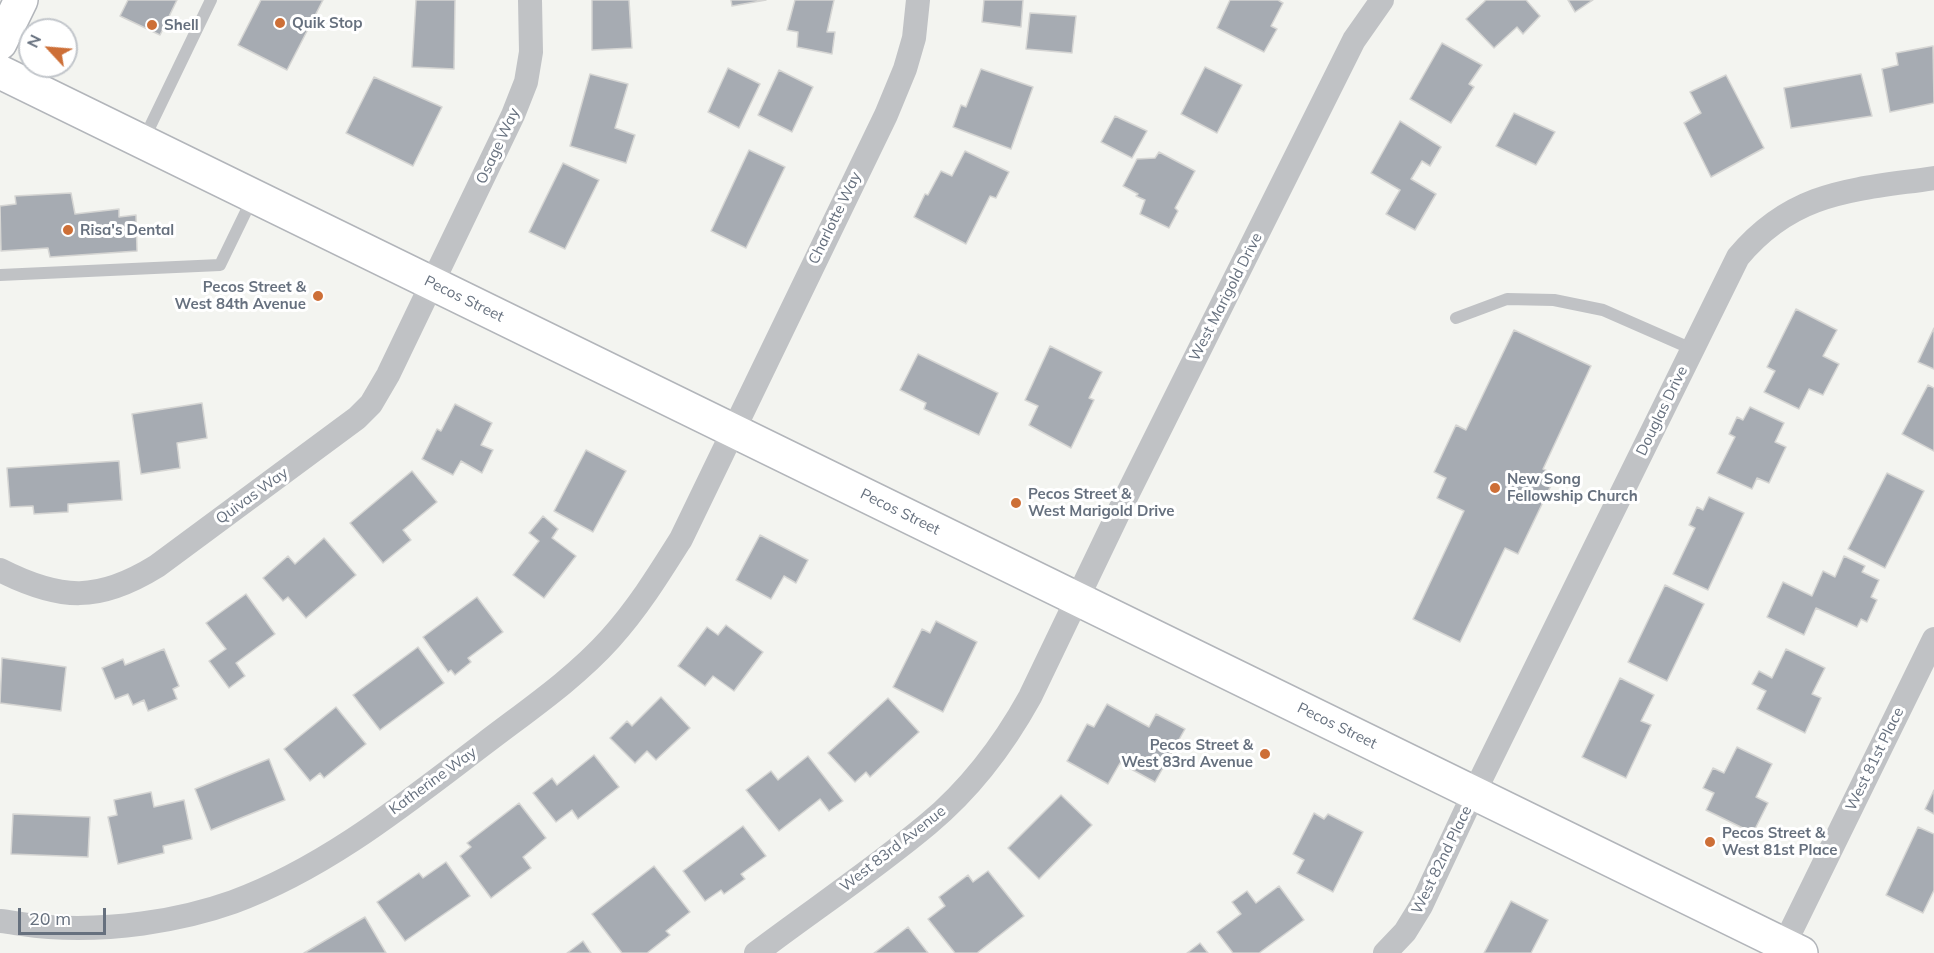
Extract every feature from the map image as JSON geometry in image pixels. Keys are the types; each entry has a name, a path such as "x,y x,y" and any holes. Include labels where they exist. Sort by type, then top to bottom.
{"main road":[{"path":"0,43 21,0"},
{"name":"Pecos Street","path":"0,72 1792,949"}],"street":[{"name":"Osage Way","path":"432,283 513,115 526,82 532,30 530,0"},
{"name":"Charlotte Way","path":"732,430 886,114 905,69 914,38 918,0"},
{"name":"West Marigold Drive","path":"1077,599 1354,40 1382,0"},
{"name":"Douglas Drive","path":"1474,793 1738,257 1769,225 1812,200 1842,192 1934,178"},
{"name":"Quivas Way","path":"0,570 53,591 76,594 118,587 157,566 357,418 371,404 388,375 432,283"},
{"name":"Katherine Way","path":"0,921 49,927 82,928 133,925 166,920 231,903 293,877 322,859 411,799 553,691 609,640 647,594 681,539 732,430"},
{"name":"West 83rd Avenue","path":"756,953 929,824 962,792 993,755 1018,719 1077,599"},
{"name":"West 81st Place","path":"1792,949 1934,639"},
{"name":"West 82nd Place","path":"1384,953 1405,932 1421,906 1474,793"}],"lane":[{"path":"143,142 211,0"},
{"path":"0,275 220,265 254,196"},
{"path":"1456,318 1507,299 1554,300 1603,310 1692,349"}],"building":[{"name":"Shell","path":"128,0 177,0 160,35 120,16"},
{"name":"Quik Stop","path":"261,0 323,0 287,70 238,45"},
{"path":"416,0 455,0 454,69 412,67"},
{"path":"592,0 629,0 632,48 592,50"},
{"path":"731,0 766,0 732,6"},
{"path":"795,0 834,0 827,32 835,32 832,54 797,47 798,32 787,30"},
{"path":"984,0 1023,0 1021,27 982,22"},
{"path":"1230,0 1278,0 1283,3 1271,26 1277,29 1264,52 1217,28"},
{"path":"1486,0 1526,0 1540,16 1523,34 1517,27 1494,48 1466,19"},
{"path":"1568,0 1593,0 1575,12"},
{"path":"1030,13 1076,16 1072,53 1026,49"},
{"path":"1442,43 1482,65 1469,84 1474,87 1451,123 1410,99"},
{"path":"1933,46 1934,103 1890,112 1882,69 1898,65 1896,53"},
{"path":"1205,67 1242,85 1217,133 1181,114"},
{"path":"728,68 760,84 739,128 708,112"},
{"path":"981,69 1033,87 1011,149 953,127 961,105 966,107"},
{"path":"779,70 813,87 792,132 758,115"},
{"path":"590,74 628,84 615,128 635,135 626,163 570,146"},
{"path":"1861,74 1872,116 1791,128 1784,88"},
{"path":"1726,75 1764,148 1711,177 1684,123 1701,113 1690,92"},
{"path":"374,77 442,107 413,166 346,133"},
{"path":"1514,113 1555,132 1536,165 1496,146"},
{"path":"1115,116 1147,131 1132,158 1101,142"},
{"path":"1400,121 1441,147 1430,166 1422,161 1411,179 1436,194 1415,230 1386,214 1400,190 1371,173"},
{"path":"749,150 785,167 746,248 711,231"},
{"path":"965,151 1009,172 996,198 990,196 966,244 914,217 925,194 928,195 941,171 952,176"},
{"path":"1159,152 1195,171 1175,208 1178,211 1169,228 1140,214 1145,200 1123,186 1137,159 1155,158"},
{"path":"563,163 599,180 565,249 529,232"},
{"name":"Risa's Dental","path":"71,193 75,214 119,209 119,217 136,215 137,251 50,257 48,248 1,251 0,206 16,204 15,196"},
{"path":"1796,309 1837,330 1823,356 1839,364 1823,395 1809,389 1799,409 1764,392 1775,371 1767,367"},
{"path":"1934,328 1934,369 1918,362"},
{"name":"New Song Fellowship Church","path":"1514,330 1591,366 1543,469 1556,475 1518,554 1505,548 1460,642 1413,619 1464,511 1437,498 1446,478 1434,472 1456,425 1466,430"},
{"path":"1050,346 1102,372 1089,398 1094,400 1071,448 1029,425 1038,406 1025,400"},
{"path":"918,354 998,393 979,435 924,409 926,403 900,390"},
{"path":"1928,385 1934,388 1934,451 1902,434"},
{"path":"202,403 207,438 177,443 180,468 141,474 132,414"},
{"path":"455,404 492,423 481,445 493,450 482,473 461,461 453,475 422,459 437,429 441,431"},
{"path":"1750,407 1784,423 1775,442 1786,447 1769,483 1757,478 1752,489 1717,473 1735,437 1729,434 1737,417 1743,420"},
{"path":"586,450 626,471 593,532 554,511"},
{"path":"119,461 122,500 68,504 68,512 34,514 33,506 10,507 7,468"},
{"path":"412,471 437,502 403,530 411,540 383,563 350,523"},
{"path":"1887,473 1924,491 1885,568 1848,549"},
{"path":"1709,497 1744,513 1708,590 1673,574 1695,528 1689,525 1697,507 1703,510"},
{"path":"543,516 558,529 552,538 576,556 544,598 513,575 539,541 529,533"},
{"path":"760,535 808,560 796,583 784,576 771,599 736,580"},
{"path":"324,538 356,575 306,618 288,597 283,601 263,578 288,556 295,564"},
{"path":"1844,556 1865,566 1862,572 1879,580 1871,597 1877,600 1867,622 1861,619 1857,627 1816,608 1804,635 1767,617 1783,582 1812,596 1823,571 1835,577"},
{"path":"1665,585 1704,604 1667,681 1628,662"},
{"path":"246,594 275,634 236,663 245,676 229,688 209,661 226,649 206,623"},
{"path":"477,597 503,632 468,658 471,662 455,675 451,670 448,672 423,637"},
{"path":"936,621 977,642 943,712 893,687 922,629 930,633"},
{"path":"726,625 763,652 734,691 713,676 705,686 678,666 707,627 718,635"},
{"path":"418,647 444,683 380,730 353,695"},
{"path":"164,649 179,686 173,689 177,699 148,711 144,700 133,705 128,694 115,699 102,668 123,659 125,665"},
{"path":"1786,649 1825,668 1812,694 1821,698 1805,733 1757,709 1766,691 1752,684 1759,671 1772,678"},
{"path":"2,658 66,667 61,711 0,703"},
{"path":"1620,678 1654,695 1641,721 1651,725 1626,778 1582,757"},
{"path":"661,697 690,728 656,760 647,751 635,763 610,738 627,721 632,726"},
{"path":"888,698 919,732 870,777 866,772 855,782 828,753"},
{"path":"1107,704 1149,727 1156,714 1185,729 1155,782 1120,763 1108,784 1067,761 1087,724 1094,727"},
{"path":"336,707 366,744 324,778 320,773 310,781 284,749"},
{"path":"1737,747 1772,764 1756,797 1768,803 1753,833 1706,810 1714,793 1703,788 1713,768 1724,773"},
{"path":"594,755 619,787 578,819 572,810 556,822 533,793 552,778 557,785"},
{"path":"808,756 843,801 829,811 820,799 779,831 746,790 771,771 778,780"},
{"path":"269,759 285,800 211,830 195,789"},
{"path":"1934,790 1934,814 1925,809"},
{"path":"151,792 154,807 184,800 192,839 163,846 164,853 118,864 108,817 117,815 114,800"},
{"path":"1061,795 1092,825 1039,879 1008,848"},
{"path":"519,803 546,838 523,857 531,868 491,898 460,856 471,847 467,843"},
{"path":"1314,813 1324,819 1328,814 1363,832 1333,892 1297,873 1304,860 1293,854"},
{"path":"13,814 90,817 88,857 11,854"},
{"path":"743,826 766,856 741,874 745,879 724,894 721,890 705,901 683,871"},
{"path":"1918,827 1934,834 1934,890 1923,913 1886,895"},
{"path":"446,862 470,896 405,941 377,902 419,873 423,878"},
{"path":"654,866 690,912 666,931 670,935 647,953 622,953 592,914"},
{"path":"988,871 1024,916 977,953 955,953 928,919 945,906 939,897 968,875 973,882"},
{"path":"1279,886 1304,920 1259,953 1233,953 1217,932 1241,914 1232,902 1247,891 1256,903"},
{"path":"1511,901 1548,920 1531,953 1484,953"},
{"path":"365,917 386,953 304,953"},
{"path":"908,927 928,953 874,953"},
{"path":"583,941 591,953 567,953"},
{"path":"1200,943 1208,953 1187,953"}],"place":[{"name":"Quik Stop","path":"280,23"},
{"name":"Shell","path":"152,25"},
{"name":"Risa's Dental","path":"68,230"},
{"name":"Pecos Street & West 84th Avenue","path":"318,296"},
{"name":"New Song Fellowship Church","path":"1495,488"},
{"name":"Pecos Street & West Marigold Drive","path":"1016,503"},
{"name":"Pecos Street & West 83rd Avenue","path":"1265,754"},
{"name":"Pecos Street & West 81st Place","path":"1710,842"}]}
